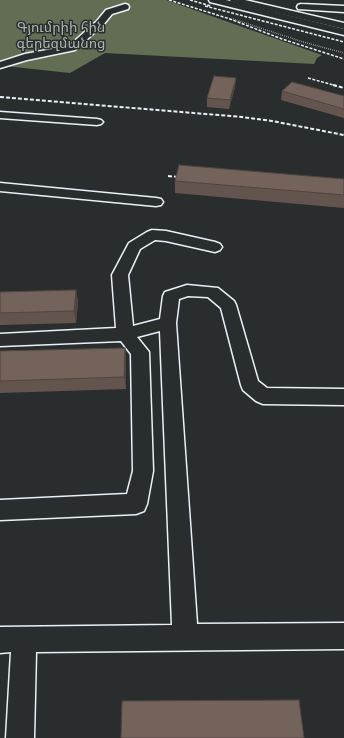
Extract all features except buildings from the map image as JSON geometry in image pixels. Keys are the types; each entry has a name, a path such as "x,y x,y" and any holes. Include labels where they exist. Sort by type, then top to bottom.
{"highway":[{"path":"214,0 232,1 344,32"}],"street":[{"path":"232,1 344,9"},
{"path":"0,65 25,57 72,48 100,23 109,12 125,7"},
{"path":"301,7 344,26"},
{"path":"0,115 97,122"},
{"path":"0,187 156,202"},
{"path":"0,510 136,504 143,471 140,352 125,334 120,275 134,246 152,235 166,236 215,247"},
{"path":"185,637 168,323 171,296 187,290 212,292 228,305 250,385 264,396 344,397"},
{"path":"0,340 125,334 168,323"},
{"path":"20,738 22,710 12,640 344,636"}],"path":[{"path":"233,19 302,42 344,53"}],"green space":[{"name":"Գյումրիի հին գերեզմանոց","path":"0,0 166,0 322,55 317,58 314,64 105,53 70,73 5,66 0,69"}],"railway":[{"path":"169,0 230,19 282,39 344,59"},
{"path":"190,0 211,6"},
{"path":"205,6 344,42"},
{"path":"308,78 337,86"},
{"path":"333,85 344,88"},
{"path":"0,97 242,117 272,121 344,135"},
{"path":"168,176 188,178"}]}
